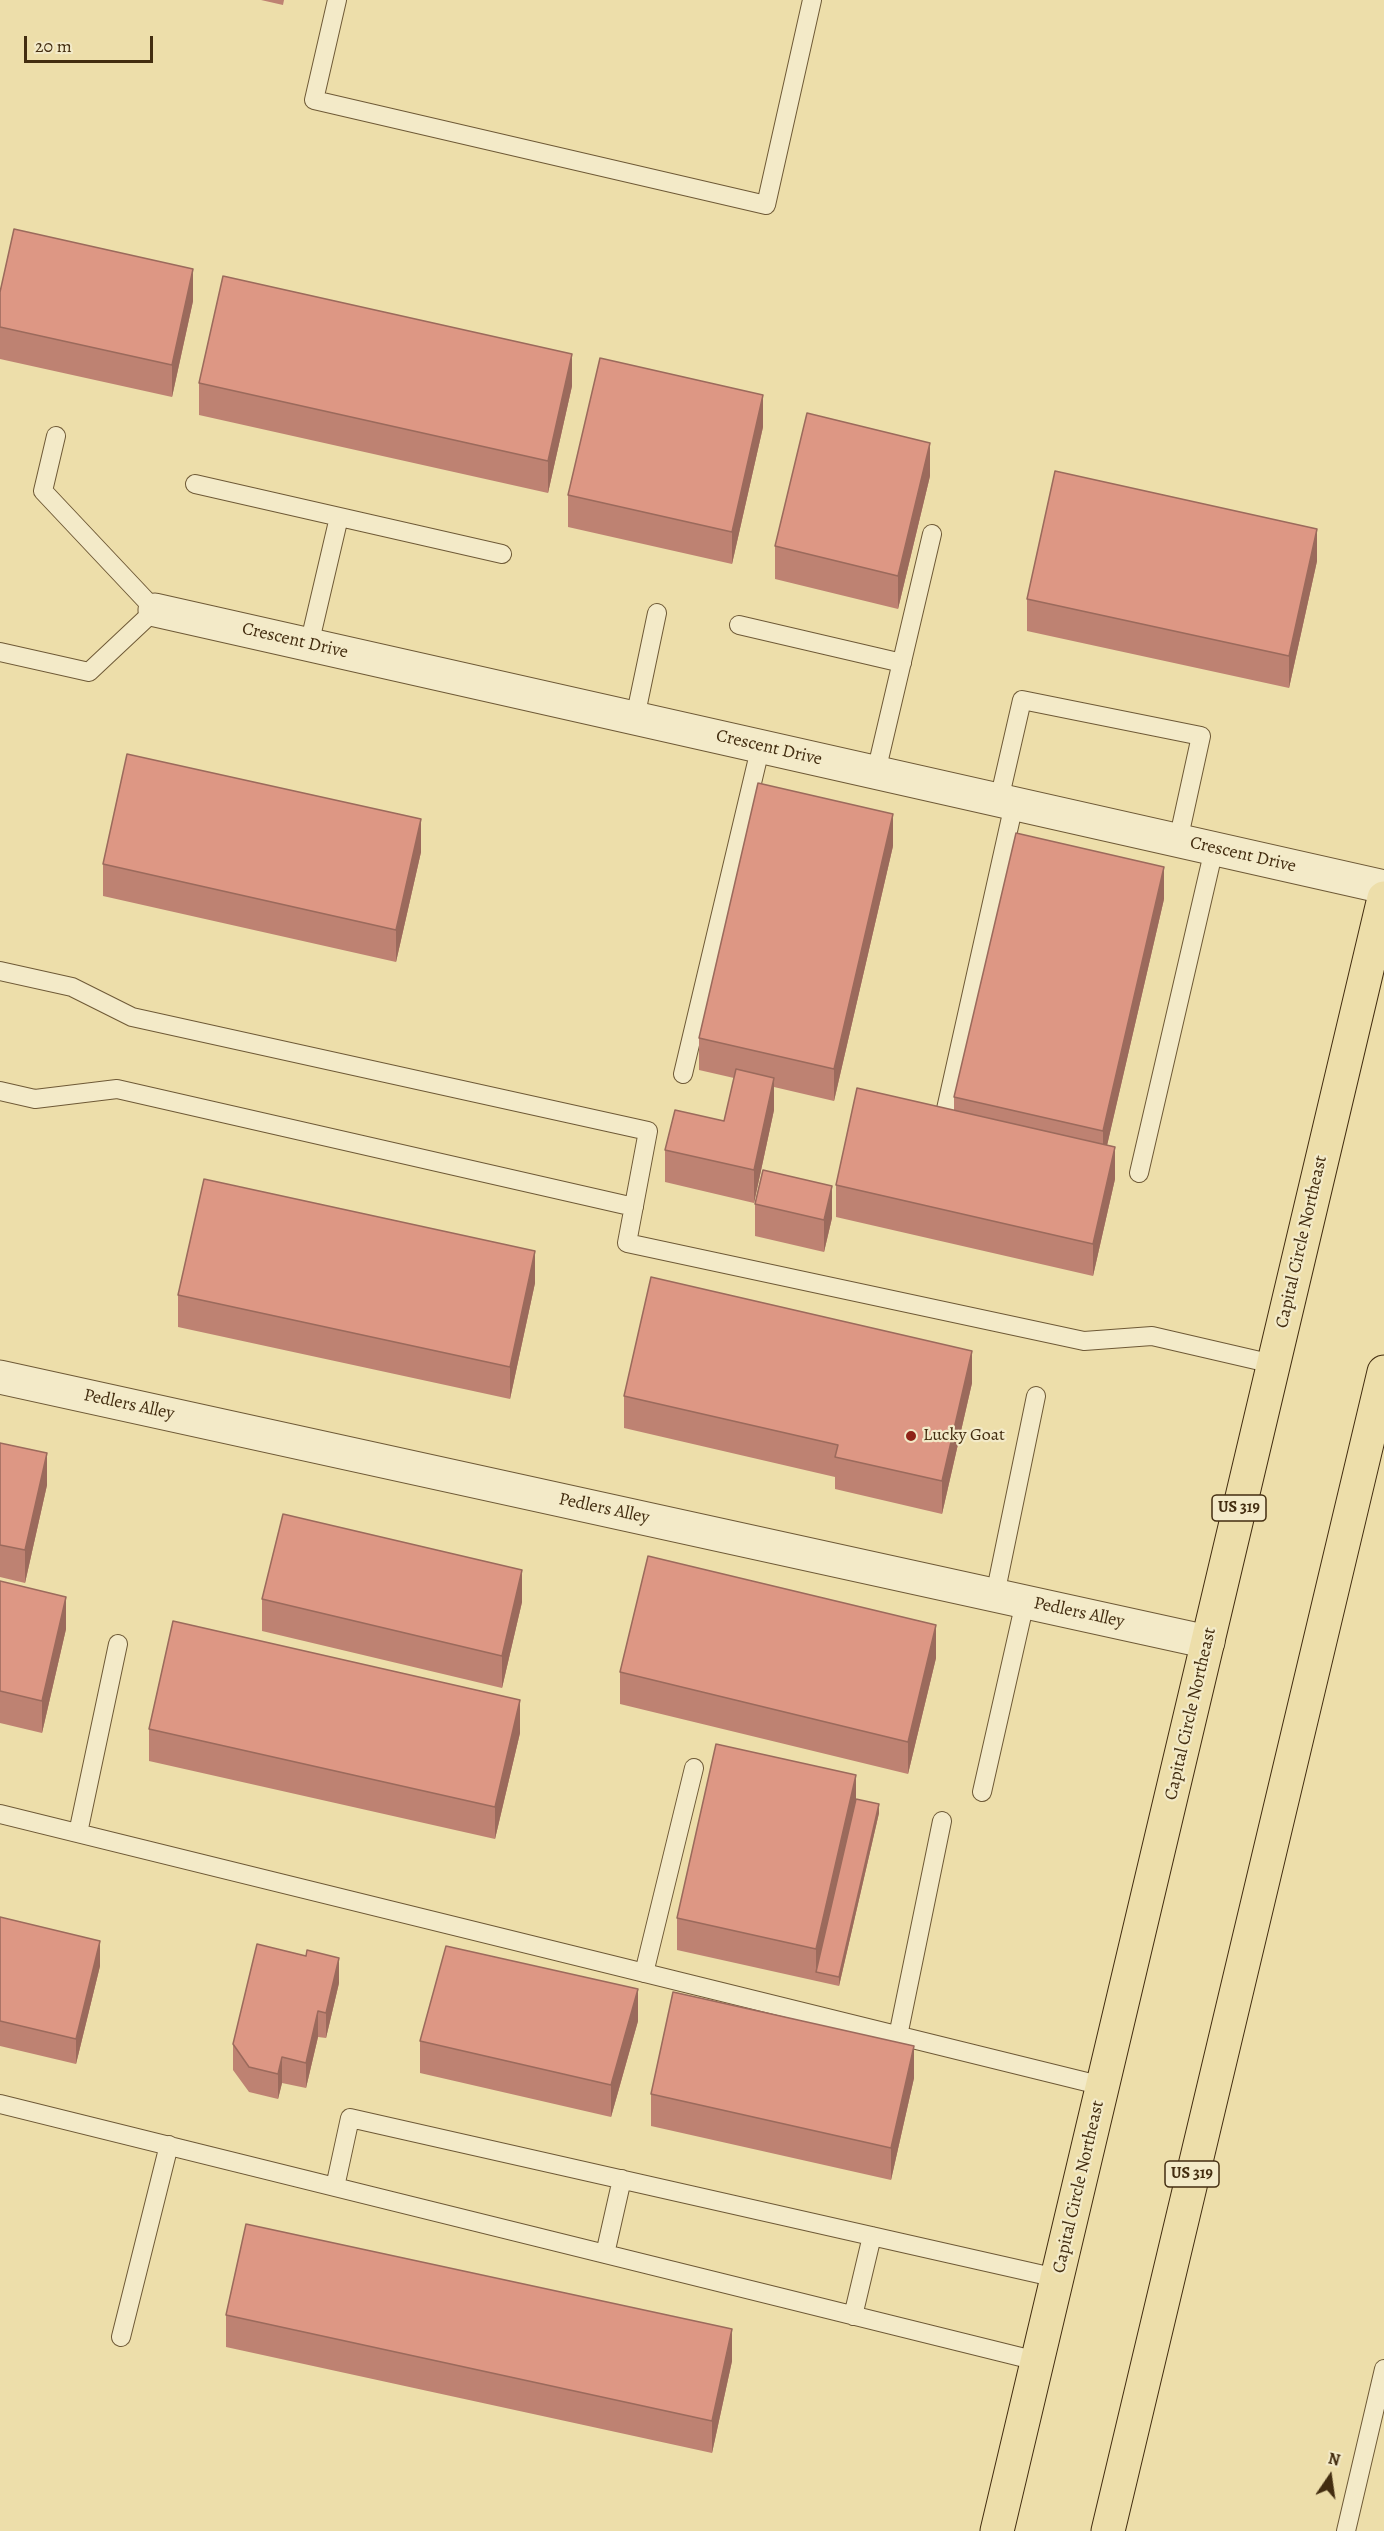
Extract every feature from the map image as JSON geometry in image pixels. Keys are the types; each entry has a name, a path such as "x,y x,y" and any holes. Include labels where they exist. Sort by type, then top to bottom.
{"main road":[{"name":"Capital Circle Northeast","path":"997,2531 1384,898"},
{"name":"US 319","path":"1108,2531 1384,1372"}],"street":[{"name":"Crescent Drive","path":"155,609 1384,887"},
{"name":"Pedlers Alley","path":"0,1377 1208,1642"}],"lane":[{"path":"337,0 314,100 766,205 812,0"},
{"path":"0,652 89,672 155,609 43,490 57,436"},
{"path":"195,484 502,554"},
{"path":"309,645 339,517"},
{"path":"876,772 932,534"},
{"path":"635,718 657,613"},
{"path":"738,625 902,663"},
{"path":"942,1127 1007,802 1022,699 1201,736 1178,841"},
{"path":"682,1074 761,745"},
{"path":"1139,1173 1214,849"},
{"path":"0,971 72,987 132,1017 648,1131 627,1243 1084,1341 1152,1336 1273,1364"},
{"path":"0,1091 35,1099 117,1089 634,1207"},
{"path":"982,1792 1036,1396"},
{"path":"78,1833 118,1644"},
{"path":"644,1973 694,1768"},
{"path":"0,1814 1103,2086"},
{"path":"898,2036 942,1821"},
{"path":"0,2104 1037,2361"},
{"path":"335,2187 350,2118 1057,2278"},
{"path":"121,2337 169,2145"},
{"path":"605,2254 622,2180"},
{"path":"853,2316 872,2236"},
{"path":"1346,2531 1384,2369"}],"building":[{"path":"14,229 193,269 172,365 0,327 0,292"},
{"path":"223,276 572,354 548,461 199,383"},
{"path":"600,358 763,395 732,532 568,495"},
{"path":"807,413 930,443 898,576 775,546"},
{"path":"1055,471 1317,529 1289,656 1027,599"},
{"path":"127,754 421,819 396,930 103,864"},
{"path":"758,783 893,814 834,1069 699,1038"},
{"path":"1016,833 1164,867 1103,1131 954,1097"},
{"path":"736,1069 774,1078 754,1170 665,1150 675,1110 724,1121"},
{"path":"857,1088 1115,1147 1093,1244 836,1185"},
{"path":"763,1170 832,1186 824,1220 755,1204"},
{"path":"204,1179 535,1251 510,1367 178,1295"},
{"path":"651,1277 972,1351 942,1481 835,1457 838,1445 624,1396"},
{"path":"0,1443 47,1453 25,1550 0,1545"},
{"path":"283,1514 522,1570 502,1656 262,1599"},
{"path":"648,1556 936,1625 908,1742 620,1672"},
{"path":"0,1581 66,1597 42,1701 0,1691"},
{"path":"173,1621 520,1700 495,1807 149,1729"},
{"path":"716,1744 856,1775 816,1949 677,1918"},
{"path":"856,1799 879,1804 839,1977 816,1972"},
{"path":"0,1917 100,1941 76,2039 0,2021"},
{"path":"257,1944 306,1956 307,1950 339,1958 326,2013 318,2011 306,2063 282,2057 278,2074 249,2067 233,2044"},
{"path":"446,1946 638,1989 611,2085 420,2041"},
{"path":"673,1992 914,2046 891,2148 651,2094"},
{"path":"246,2224 732,2329 712,2421 226,2315"}],"place":[{"name":"Lucky Goat","path":"911,1436"}]}
